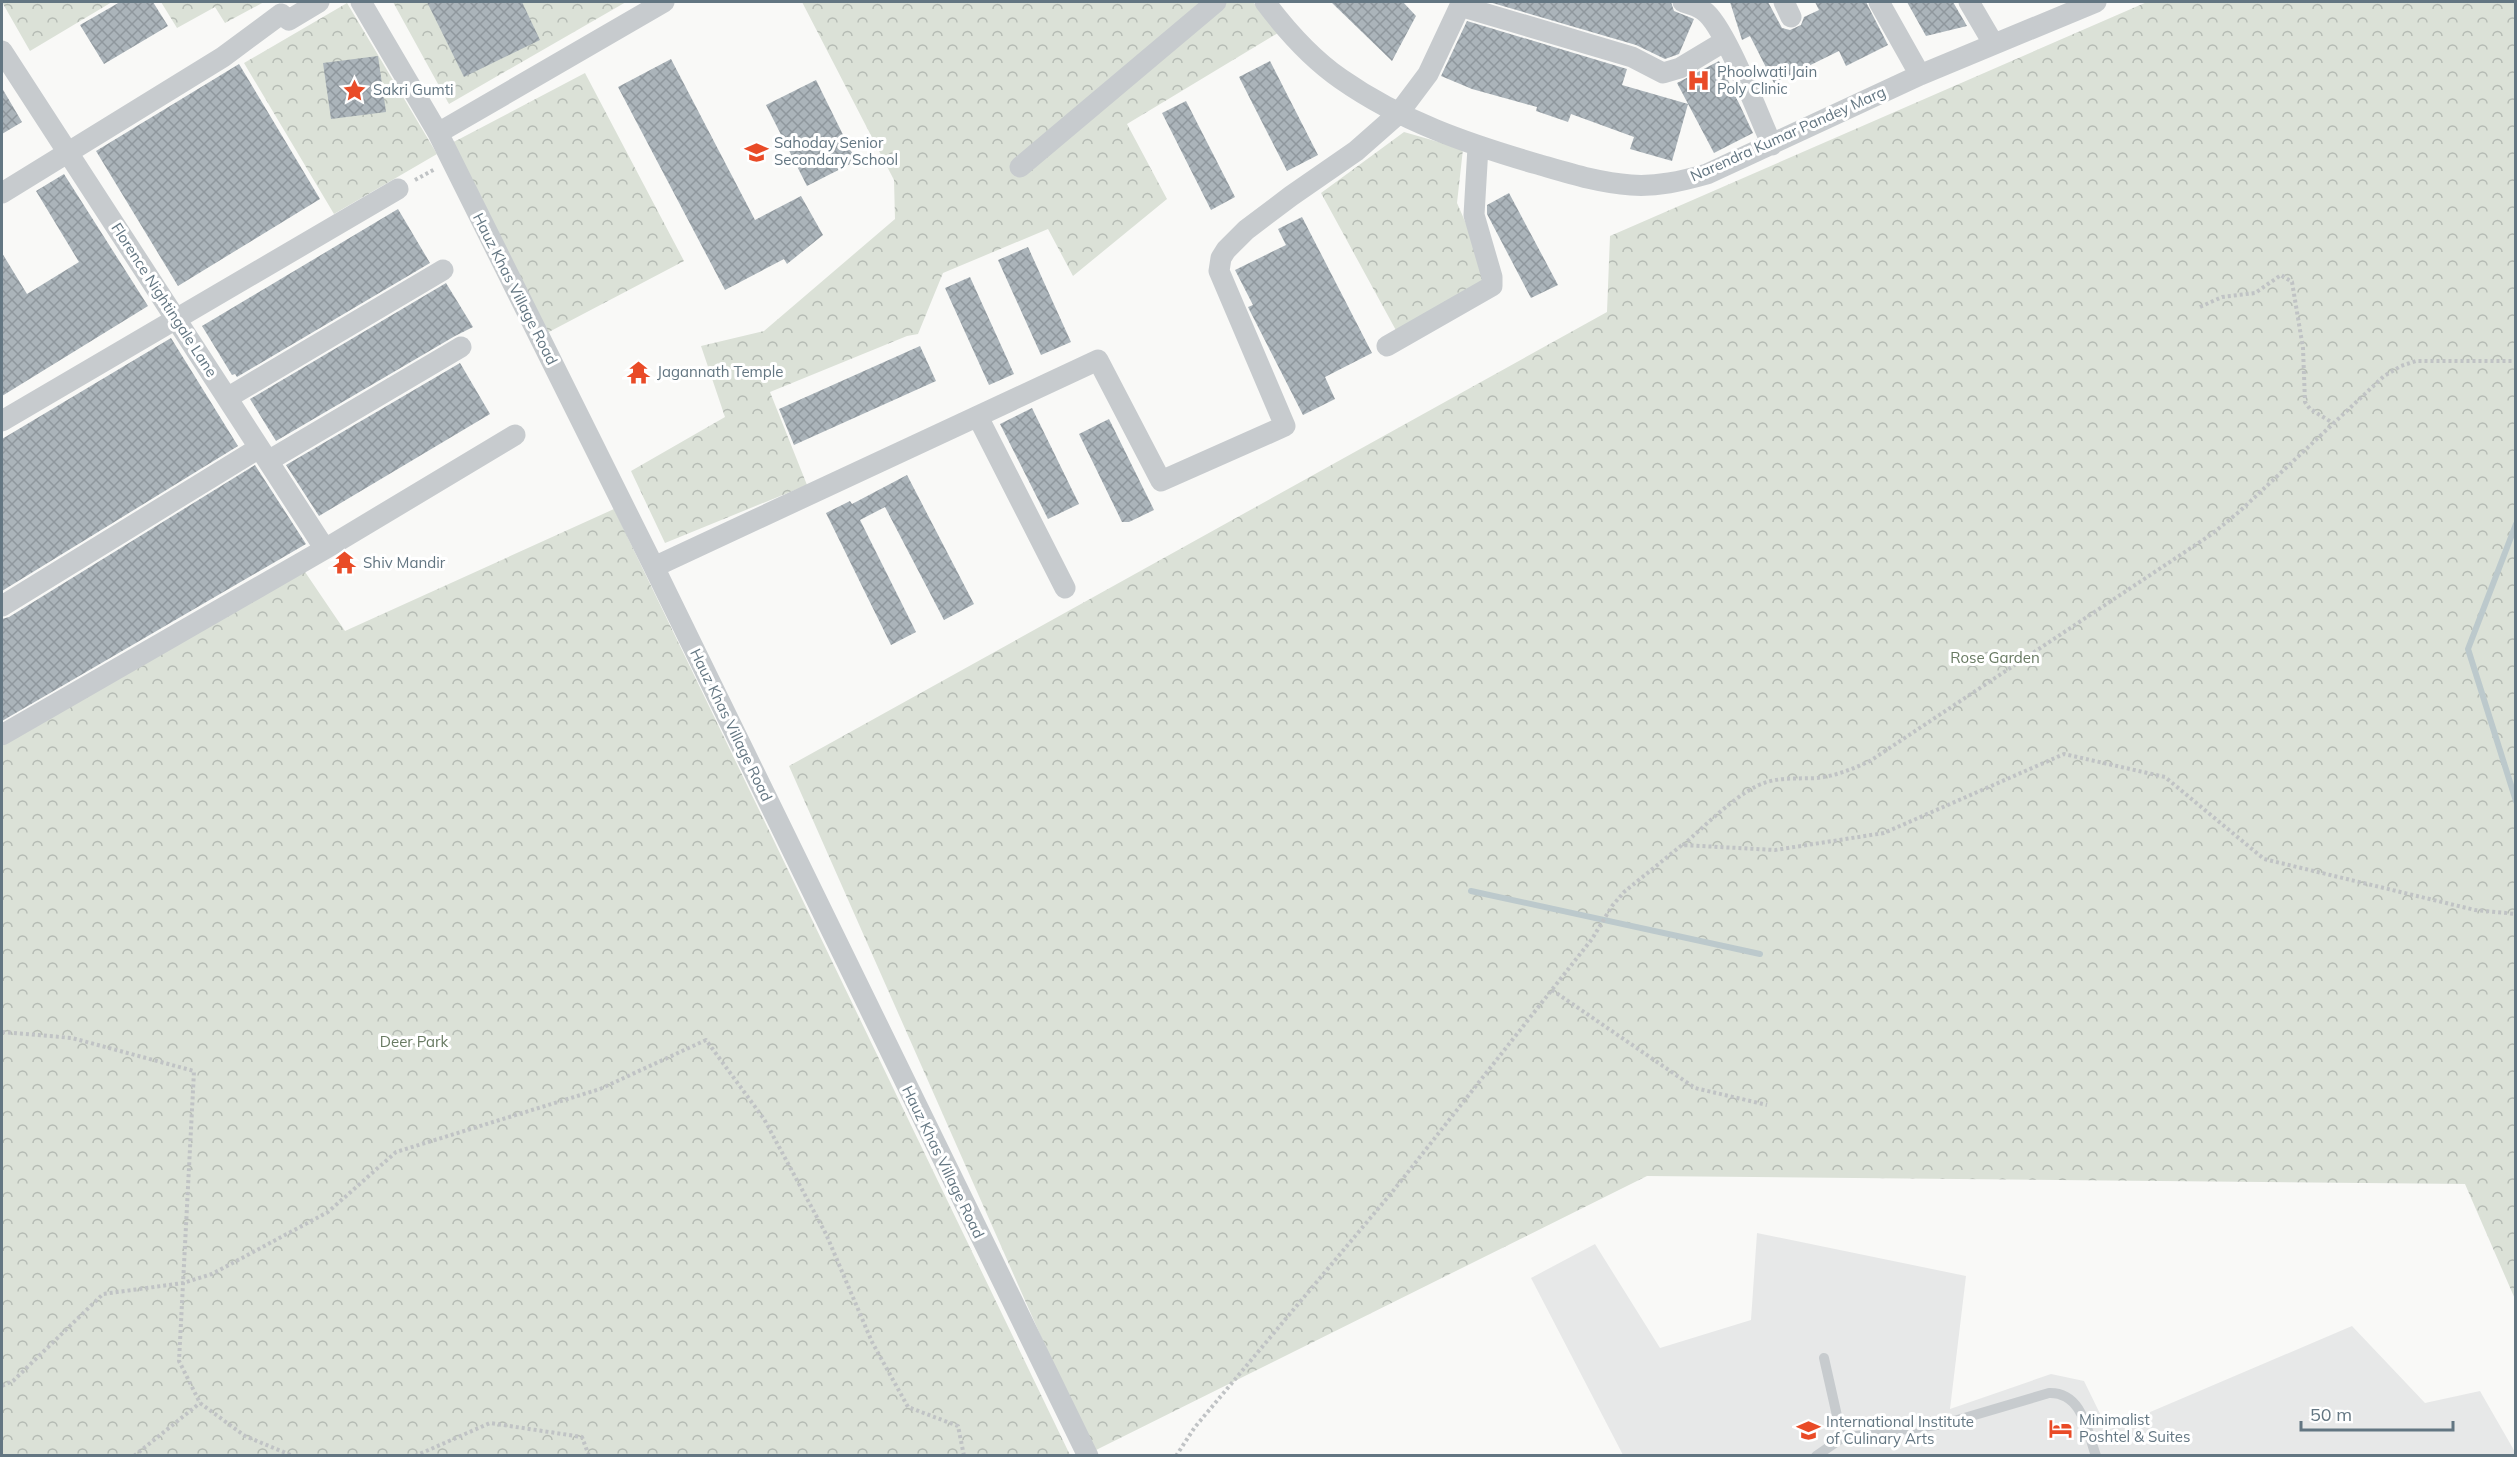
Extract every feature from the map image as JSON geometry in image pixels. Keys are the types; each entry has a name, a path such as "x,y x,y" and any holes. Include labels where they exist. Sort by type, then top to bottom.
{"street":[{"path":"2,193 223,57 282,8 289,20 320,2"},
{"name":"Hauz Khas Village Road","path":"360,2 438,133 654,567 1047,1377 1088,1455"},
{"path":"438,133 664,2"},
{"path":"1020,167 1216,2"},
{"name":"Narendra Kumar Pandey Marg","path":"1265,2 1310,53 1340,79 1398,114 1478,147 1574,175 1633,185 1675,183 1707,174 1993,43 2056,9 2096,2"},
{"path":"1683,2 1705,11 1725,41 1772,145"},
{"path":"1879,2 1920,75"},
{"path":"1969,2 1993,43"},
{"path":"654,567 1098,360 1161,481 1285,426 1219,271 1221,258 1226,250 1255,222 1356,151 1398,114 1428,74 1454,15 1461,7 1632,57 1663,73 1680,68 1725,41"},
{"name":"Florence Nightingale Lane","path":"2,51 325,549"},
{"path":"1387,346 1492,286 1492,277 1474,215 1478,147"},
{"path":"2,421 398,189"},
{"path":"227,398 443,270"},
{"path":"2,606 264,455 461,347"},
{"path":"978,417 1065,588"},
{"path":"2,735 325,549 515,435"}],"lane":[{"path":"1824,1358 1842,1438"},
{"path":"1816,1455 1842,1438 1944,1424 2049,1393 2060,1392 2067,1395 2080,1410 2096,1455"}],"path":[{"path":"398,189 451,160"},
{"path":"2200,307 2222,297 2254,292 2281,275 2292,282 2303,348 2305,402 2310,409 2333,423"},
{"path":"1176,1455 1195,1427 1393,1191 1592,939 1612,906 1624,892 1746,792 1764,782 1784,778 1818,778 1851,770 1870,762 2212,534 2241,511 2384,376 2401,366 2416,361 2516,361"},
{"path":"1682,845 1775,850 1884,833 2064,754 2165,777 2264,859 2475,910 2516,914"},
{"path":"1552,990 1695,1088 1767,1105"},
{"path":"2,1032 72,1038 194,1071 179,1361 200,1402 245,1436 293,1455"},
{"path":"2,1386 14,1381 103,1294 183,1283 212,1274 328,1212 396,1152 600,1089 706,1040 764,1119 826,1234 872,1342 908,1407 958,1426 964,1455"},
{"path":"134,1455 200,1402"},
{"path":"415,1455 490,1423 582,1437 589,1455"}],"shaded area":[{"path":"1757,1233 1966,1276 1950,1409 2051,1374 2084,1381 2108,1430 2352,1326 2425,1403 2480,1391 2515,1455 1623,1455 1531,1278 1595,1244 1660,1348 1751,1320"}],"green space":[{"path":"2,2 112,2 30,51"},
{"path":"161,2 264,2 225,23 215,7 177,28"},
{"path":"393,2 626,2 449,104"},
{"path":"802,2 1253,2 1278,33 1127,124 1167,199 1073,276 1048,229 943,273 918,334 907,336 770,392 807,485 665,543 631,471 725,417 701,346 764,331 895,219 894,180"},
{"name":"Rose Garden","path":"2147,2 2515,2 2515,1299 2465,1184 1647,1176 1092,1452 789,766 1607,312 1610,236"},
{"path":"347,3 437,154 334,214 244,63"},
{"path":"585,73 684,261 547,333 448,145"},
{"path":"1404,132 1463,149 1457,203 1495,290 1404,345 1321,193"},
{"name":"Deer Park","path":"614,509 1070,1455 2,1456 2,746 301,566 345,631"}],"building":[{"path":"120,2 153,2 168,26 104,64 80,25"},
{"path":"427,2 522,2 540,40 464,77"},
{"path":"1331,2 1403,2 1416,16 1392,61"},
{"path":"1489,2 1671,2 1674,11 1694,19 1679,54 1665,59 1636,45"},
{"path":"1730,2 1768,2 1782,28 1790,30 1801,25 1804,17 1819,10 1815,2 1866,2 1888,45 1846,66 1839,51 1774,83 1750,36 1742,40"},
{"path":"1907,2 1953,2 1967,26 1926,36"},
{"path":"1467,21 1627,69 1622,85 1688,104 1672,161 1630,149 1634,137 1571,114 1568,122 1536,111 1537,107 1472,89 1441,76"},
{"path":"378,56 386,112 331,119 323,63"},
{"path":"671,59 755,220 801,196 823,235 787,264 784,259 725,290 618,87"},
{"path":"1270,61 1318,155 1287,171 1239,77"},
{"path":"1719,61 1753,133 1714,153 1677,83"},
{"path":"239,64 320,199 178,286 96,151"},
{"path":"816,80 856,161 807,186 766,105"},
{"path":"2,88 22,122 2,134"},
{"path":"1186,101 1235,197 1211,210 1162,113"},
{"path":"64,174 148,306 2,396 2,253 27,294 79,262 36,191"},
{"path":"1509,193 1558,285 1531,298 1487,214 1487,205"},
{"path":"398,209 430,263 237,377 235,374 232,375 202,326"},
{"path":"1302,217 1372,353 1325,377 1335,399 1303,415 1248,307 1253,305 1235,270 1286,245 1278,229"},
{"path":"1028,247 1071,342 1041,355 998,260"},
{"path":"970,277 1014,374 989,385 945,288"},
{"path":"446,283 473,327 276,441 250,399"},
{"path":"171,338 238,446 2,591 2,439"},
{"path":"920,346 936,381 794,445 779,409"},
{"path":"460,363 490,414 319,516 286,465"},
{"path":"1032,408 1079,504 1048,519 1000,424"},
{"path":"1109,419 1154,510 1129,522 1122,522 1079,434"},
{"path":"255,465 306,544 2,721 2,619 9,617"},
{"path":"907,475 974,604 944,620 885,507 860,520 916,632 891,645 826,513 850,501 852,504"}],"waterway":[{"path":"2516,524 2468,649 2516,801"},
{"path":"1471,891 1760,954"}],"place":[{"name":"Phoolwati Jain Poly Clinic","path":"1699,81"},
{"name":"Sakri Gumti","path":"355,90"},
{"name":"Sahoday Senior Secondary School","path":"756,152"},
{"name":"Jagannath Temple","path":"639,372"},
{"name":"Shiv Mandir","path":"345,563"},
{"name":"Minimalist Poshtel & Suites","path":"2061,1429"},
{"name":"International Institute of Culinary Arts","path":"1808,1431"}]}
